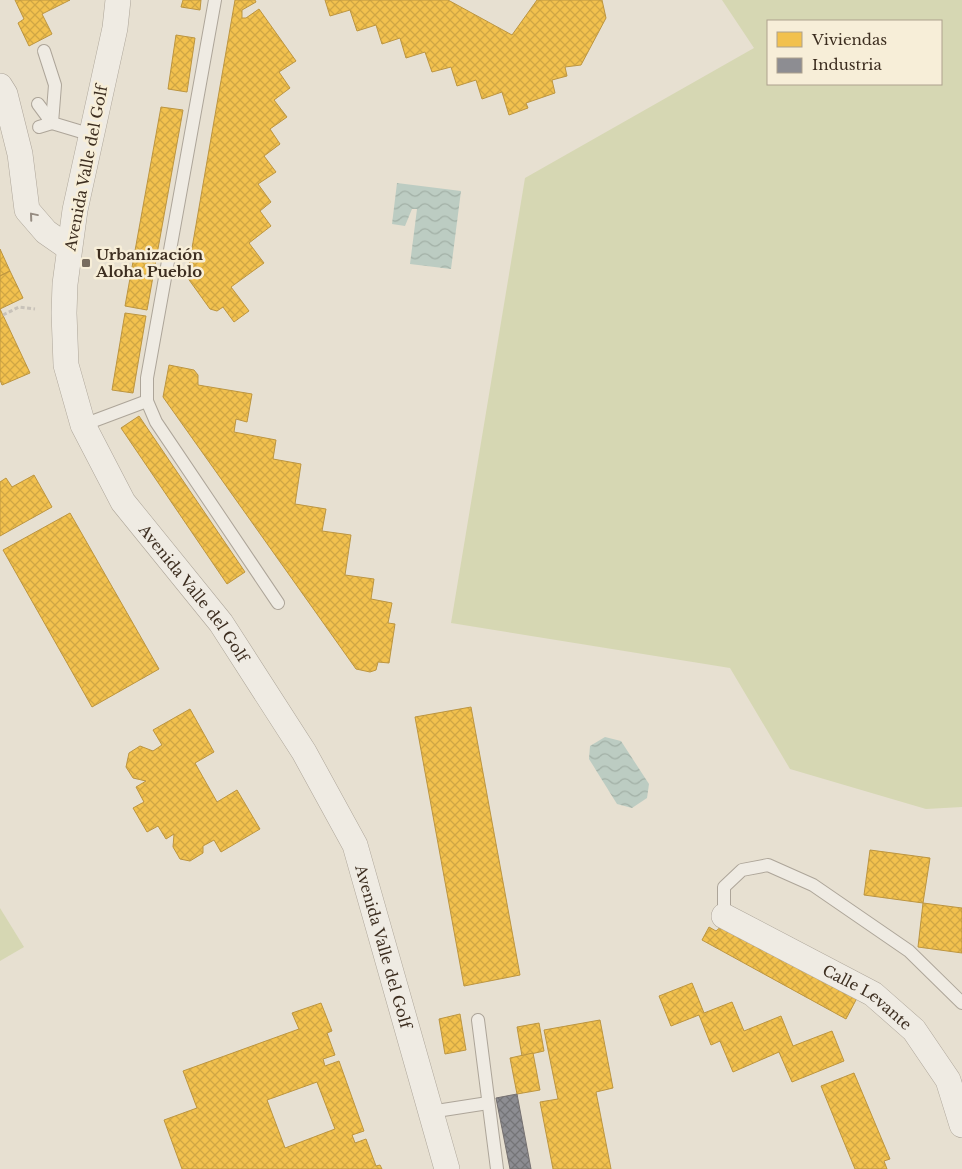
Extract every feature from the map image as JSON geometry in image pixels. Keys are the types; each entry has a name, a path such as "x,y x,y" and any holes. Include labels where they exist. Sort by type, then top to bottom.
{"street":[{"name":"Avenida Valle del Golf","path":"118,0 115,28 75,210 69,248 64,313 66,365 83,425 123,502 221,623 304,752 355,845 446,1169"},
{"path":"0,86 5,94 20,154 27,210 46,232 69,248"},
{"name":"Calle Levante","path":"724,916 873,994 914,1030 948,1080 962,1125"}],"lane":[{"path":"215,0 149,369 147,401 156,422 278,603"},
{"path":"44,51 56,85 52,123"},
{"path":"38,104 52,123"},
{"path":"39,127 52,123 92,135"},
{"path":"83,425 147,401"},
{"path":"724,916 724,887 742,870 768,865 813,885 908,951 962,1004"},
{"path":"478,1020 497,1169"},
{"path":"430,1112 488,1103"}],"path":[{"path":"3,315 19,307 64,313"}],"green space":[{"path":"722,0 962,0 962,807 926,809 790,769 730,668 451,623 525,178 754,48"},
{"path":"0,908 24,947 0,961"}],"water":[{"path":"397,183 461,191 451,269 410,264 417,209 412,209 405,226 392,224"},
{"path":"605,737 621,741 649,784 647,798 632,808 617,804 589,759 590,746"}],"building: Viviendas":[{"path":"15,0 70,0 42,14 52,34 29,46 18,23 24,19"},
{"path":"183,0 201,0 200,10 181,7"},
{"path":"235,0 255,0 256,2 242,10 242,18 246,18 259,9 296,61 279,72 290,88 274,100 287,117 270,129 280,144 264,156 276,172 258,184 271,202 260,211 271,226 249,243 264,263 231,287 249,311 234,322 223,307 217,311 210,309 187,277"},
{"path":"325,0 448,0 512,35 537,0 602,0 606,18 581,65 565,67 567,76 552,80 555,93 526,103 528,108 509,115 502,92 482,99 476,80 457,86 451,67 432,72 425,52 406,58 400,38 382,44 376,25 357,31 350,10 330,16"},
{"path":"176,35 195,38 187,92 168,89"},
{"path":"161,107 183,110 147,310 125,306"},
{"path":"0,249 10,271 0,276"},
{"path":"10,271 23,298 0,309 0,276"},
{"path":"0,309 30,373 2,385 0,380"},
{"path":"125,313 146,316 133,393 112,390"},
{"path":"169,365 194,370 198,375 198,385 252,394 247,422 236,419 234,432 276,440 273,459 301,464 295,504 326,509 322,531 351,535 345,575 374,579 371,599 392,603 388,623 395,624 389,663 378,662 376,670 370,672 356,669 163,397"},
{"path":"139,416 245,572 227,584 121,428"},
{"path":"34,475 52,507 0,536 0,482 6,478 12,487"},
{"path":"70,513 159,669 92,707 3,550"},
{"path":"471,707 520,975 464,986 415,717"},
{"path":"190,709 214,752 195,763 217,802 237,790 260,829 221,852 214,840 203,846 203,853 190,861 180,859 173,847 174,834 166,839 158,826 147,832 133,808 144,802 136,787 146,781 133,778 126,767 129,753 140,746 153,751 162,745 153,730"},
{"path":"870,850 930,858 923,903 864,895"},
{"path":"923,903 962,908 962,953 918,947"},
{"path":"723,925 857,998 846,1019 702,940 709,927 716,931"},
{"path":"692,983 704,1013 732,1002 744,1031 781,1016 793,1046 832,1031 844,1061 792,1082 779,1052 733,1072 720,1041 711,1045 699,1015 671,1026 659,996"},
{"path":"321,1003 332,1031 327,1033 335,1055 323,1059 325,1066 339,1061 364,1131 352,1135 355,1143 366,1139 376,1166 380,1165 382,1169 182,1169 164,1120 197,1108 183,1071 299,1029 292,1013","holes":["317,1082 335,1129 285,1148 267,1100"]},
{"path":"460,1014 466,1050 445,1054 439,1019"},
{"path":"600,1020 613,1088 596,1092 611,1169 553,1169 540,1102 558,1099 544,1030"},
{"path":"539,1023 544,1051 522,1056 517,1027"},
{"path":"533,1053 540,1090 517,1094 510,1058"},
{"path":"854,1073 890,1159 884,1161 887,1169 855,1169 821,1086"}],"building: Industria":[{"path":"517,1094 531,1169 510,1169 496,1098"}],"place":[{"name":"Urbanización Aloha Pueblo","path":"86,263"}]}
